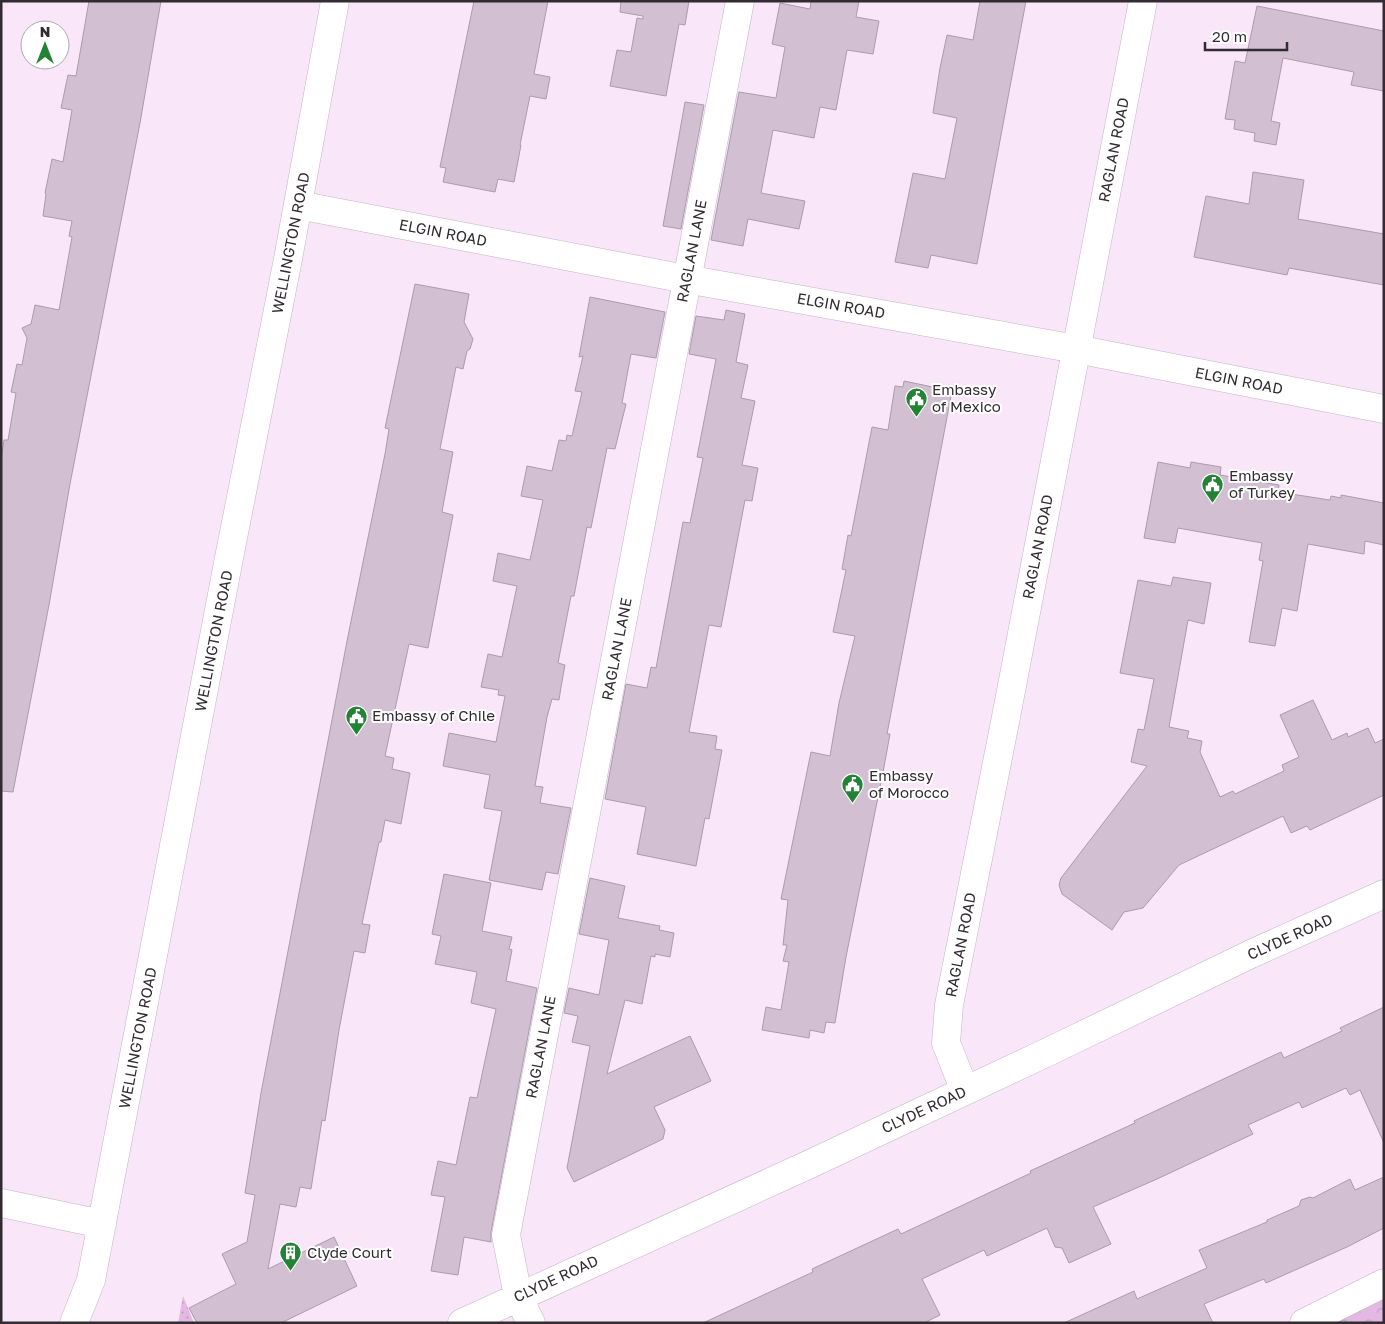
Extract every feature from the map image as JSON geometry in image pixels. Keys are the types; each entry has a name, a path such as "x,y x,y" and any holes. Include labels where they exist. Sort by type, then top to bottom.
{"street":[{"name":"WELLINGTON ROAD","path":"92,1323 92,1280 102,1224 336,1"},
{"name":"RAGLAN LANE","path":"531,1323 518,1296 506,1235 740,1"},
{"name":"RAGLAN ROAD","path":"965,1091 946,1043 949,1005 1143,1"},
{"name":"ELGIN ROAD","path":"298,205 686,279 1076,349 1384,409"},
{"name":"CLYDE ROAD","path":"462,1323 810,1164 1251,954 1384,894"},
{"path":"1,1203 102,1224"},
{"name":"WELLINGTON ROAD","path":"74,1323 92,1280"},
{"path":"1304,1323 1384,1283"}],"green space":[{"path":"183,1296 194,1323 178,1323"},
{"path":"1384,1297 1384,1323 1330,1323"}],"building":[{"path":"89,1 161,1 140,123 13,792 1,791 1,459 4,440 8,440 16,393 11,392 17,364 22,365 27,338 22,328 31,324 35,305 59,310 72,237 69,236 72,221 43,216 45,193 52,159 63,162 72,110 61,108 68,75 76,76"},
{"path":"474,1 548,1 534,74 550,77 546,99 530,96 514,182 498,179 495,192 443,182 446,168 440,167"},
{"path":"621,1 689,1 685,25 679,24 666,96 610,86 617,50 631,52 637,18 643,19 643,16 620,12"},
{"path":"811,1 859,1 856,17 879,21 873,54 847,50 836,110 820,107 814,138 773,130 761,193 805,201 799,229 748,219 743,246 711,240 739,92 776,98 785,47 772,44 780,3 810,9"},
{"path":"980,1 1026,1 977,264 931,255 928,268 895,262 913,173 945,179 957,118 933,113 940,68 947,35 973,40"},
{"path":"1257,6 1384,31 1384,91 1351,85 1354,72 1283,58 1271,121 1280,123 1276,145 1254,141 1255,133 1234,129 1235,120 1225,119 1235,61 1245,63"},
{"path":"685,102 704,105 681,229 663,226"},
{"path":"1253,172 1304,180 1298,219 1384,234 1384,285 1289,268 1287,275 1194,257 1206,196 1249,204"},
{"path":"415,284 469,294 464,322 473,339 470,349 467,351 463,369 456,367 440,449 453,452 442,512 453,515 428,648 409,644 385,756 394,758 392,769 410,773 401,824 385,820 381,842 379,842 362,924 370,925 365,953 354,951 339,1030 325,1121 322,1120 311,1189 300,1187 296,1207 280,1204 268,1269 334,1237 357,1286 281,1323 197,1323 189,1308 236,1284 222,1254 247,1242 255,1195 245,1193 261,1093 347,641 385,454 389,429 385,428"},
{"path":"590,297 665,312 656,358 631,354 622,403 626,404 615,449 607,448 591,528 587,527 574,596 571,596 558,663 565,665 559,700 552,699 535,786 543,787 540,803 571,808 558,874 546,872 542,890 489,880 502,811 484,808 490,775 443,766 449,733 496,742 505,696 498,695 499,690 481,687 488,654 502,657 517,586 493,581 498,553 530,560 543,500 521,496 527,466 552,471 559,440 566,441 567,435 572,436 582,392 575,391 583,356 579,357"},
{"path":"726,310 745,314 736,362 748,365 741,398 755,401 742,465 758,468 752,501 745,500 721,627 709,625 689,732 717,736 715,749 722,750 709,819 705,818 696,866 637,854 646,807 605,799 626,684 647,688 651,667 656,668 683,522 690,523 703,458 697,457 716,359 689,354 696,316 724,320"},
{"path":"904,381 952,391 887,734 890,734 884,767 846,957 835,1023 826,1022 824,1033 810,1030 809,1038 762,1030 766,1007 781,1010 789,962 783,961 787,945 783,945 788,900 781,899 811,752 830,756 839,703 855,636 833,632 846,570 842,569 848,535 851,536 872,427 888,430 895,386 903,387"},
{"path":"1158,462 1190,468 1191,462 1221,467 1220,475 1279,485 1278,492 1330,500 1331,496 1341,498 1341,495 1384,503 1384,545 1365,541 1364,554 1308,544 1297,611 1282,608 1275,646 1249,642 1263,561 1259,560 1262,543 1178,528 1175,543 1144,538"},
{"path":"1173,577 1211,583 1204,624 1188,620 1169,727 1189,731 1187,738 1202,741 1200,752 1220,797 1233,791 1235,794 1284,771 1282,765 1299,757 1280,715 1313,700 1332,740 1347,733 1348,737 1368,728 1375,743 1384,739 1384,795 1310,830 1307,826 1291,833 1283,816 1179,865 1143,908 1124,912 1112,930 1062,894 1059,885 1061,878 1147,766 1131,762 1138,729 1144,730 1154,679 1120,673 1138,580 1171,586"},
{"path":"444,874 491,883 482,931 512,937 509,949 512,950 506,981 537,988 491,1232 491,1242 464,1237 458,1275 431,1271 445,1197 431,1195 438,1161 456,1165 470,1097 477,1098 496,1009 471,1003 477,972 435,964 441,936 432,934"},
{"path":"590,878 625,886 618,918 660,926 659,930 674,933 670,957 655,954 655,957 651,956 642,1004 625,1000 607,1074 690,1036 711,1081 654,1107 665,1130 663,1139 574,1182 567,1168 590,1046 572,1042 578,1016 564,1013 569,988 599,995 609,940 579,934"},
{"path":"1384,1007 1384,1143 1360,1090 1350,1095 1346,1088 1302,1108 1299,1102 1248,1125 1253,1134 1093,1207 1111,1244 1069,1263 1062,1248 1055,1247 1047,1228 987,1256 984,1250 922,1279 940,1315 924,1323 703,1323 813,1272 812,1269 898,1229 901,1234 963,1205 1031,1173 1030,1171 1135,1123 1134,1121 1281,1052 1284,1058 1342,1031 1340,1028"},
{"path":"1384,1177 1384,1228 1347,1247 1266,1283 1264,1279 1204,1304 1213,1323 1064,1323 1134,1291 1137,1299 1207,1268 1199,1250 1267,1222 1267,1220 1299,1206 1301,1200 1313,1198 1350,1179 1355,1190"}],"place":[{"name":"Embassy of Mexico","path":"916,418"},
{"name":"Embassy of Turkey","path":"1213,504"},
{"name":"Embassy of Chile","path":"356,735"},
{"name":"Embassy of Morocco","path":"853,804"},
{"name":"Clyde Court","path":"291,1272"}]}
